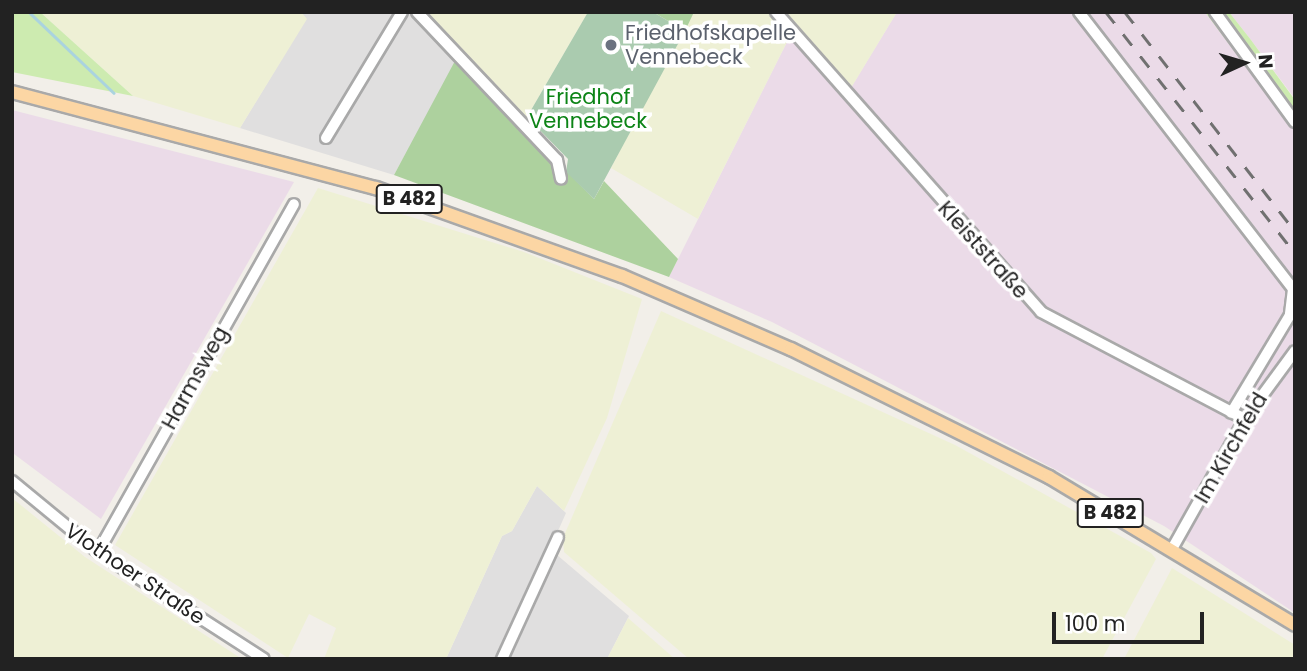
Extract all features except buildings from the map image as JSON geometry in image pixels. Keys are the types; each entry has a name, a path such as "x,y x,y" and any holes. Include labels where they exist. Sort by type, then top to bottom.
{"main road":[{"name":"B 482","path":"12,92 376,188 622,276 791,349 1012,459 1172,549 1295,625"}],"street":[{"path":"326,138 402,12"},
{"path":"417,12 557,160 561,179"},
{"name":"Kleiststraße","path":"776,12 1029,301 1245,419"},
{"path":"1079,12 1293,289 1290,315 1231,413"},
{"path":"1215,12 1295,122"},
{"name":"Harmsweg","path":"98,552 293,204"},
{"name":"Im Kirchfeld","path":"1172,549 1245,419 1295,351"},
{"name":"Vlothoer Straße","path":"12,481 98,552 264,659"},
{"path":"502,659 558,537"}],"shaded area":[{"path":"301,12 427,12 463,50 394,175 240,128 306,19"},
{"path":"897,12 1205,12 1295,132 1295,613 1164,526 772,322 669,277 790,36 844,99"},
{"path":"1229,12 1295,12 1295,99 1251,40"},
{"path":"12,110 294,182 101,519 14,454"},
{"path":"537,486 566,513 550,549 629,616 607,659 446,659 502,536 512,531"}],"green space":[{"path":"12,12 40,12 133,96 12,72"},
{"path":"40,12 301,12 307,19 240,128 133,96"},
{"path":"427,12 588,12 527,117"},
{"name":"Friedhof Vennebeck","path":"588,12 653,12 685,31 594,199 566,172 568,159 527,117"},
{"path":"653,12 694,12 685,31"},
{"path":"691,12 769,12 790,36 698,219 611,168"},
{"path":"786,12 897,12 851,88"},
{"path":"1205,12 1229,12 1251,40 1295,100 1295,132"},
{"path":"456,59 594,199 604,181 678,259 669,277 394,175"},
{"path":"318,188 524,252 642,299 607,418 564,511 537,486 512,531 502,536 446,659 324,659 336,628 309,614 288,658 115,545"},
{"path":"661,311 955,445 1151,553 1156,559 1102,659 689,659 564,552 563,538"},
{"path":"12,498 85,557 242,659 12,659"},
{"path":"1172,568 1295,645 1295,659 1124,659"},
{"path":"628,618 675,659 607,659"}],"waterway":[{"path":"29,12 114,93"}],"railway":[{"path":"1106,12 1295,253"},
{"path":"1125,12 1295,231"}],"place":[{"name":"Friedhofskapelle Vennebeck","path":"611,45"}]}
